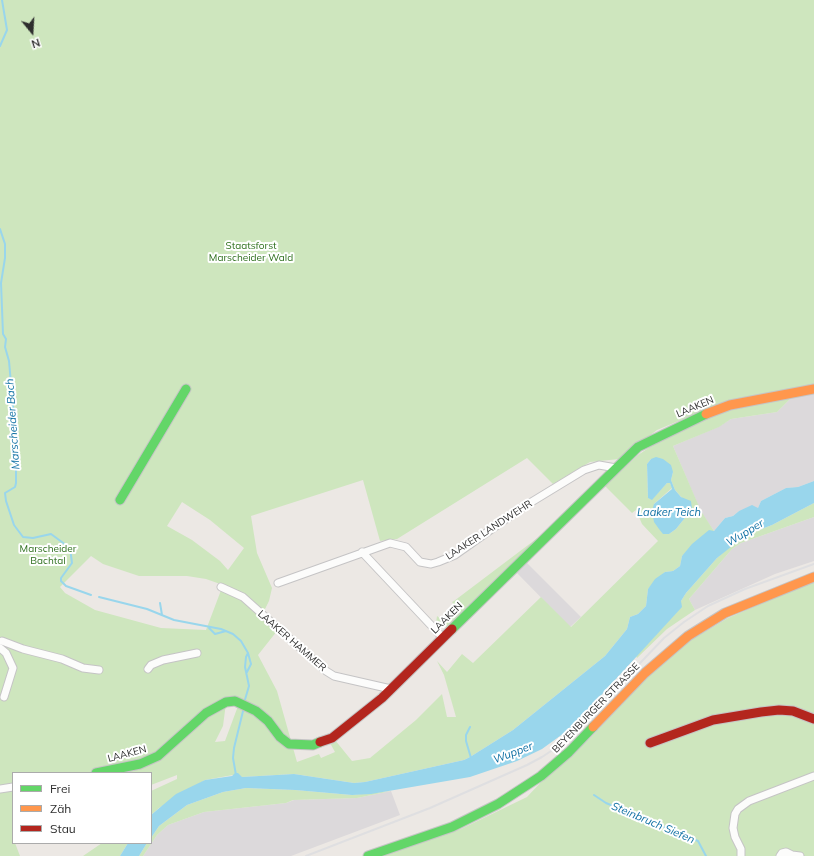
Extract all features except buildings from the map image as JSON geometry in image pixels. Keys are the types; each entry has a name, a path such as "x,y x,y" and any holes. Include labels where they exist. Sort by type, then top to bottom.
{"street":[{"path":"120,500 186,389"},
{"name":"LAAKEN","path":"100,772 149,761 171,746 206,713 226,702 235,701 263,716 280,737 289,744 313,745 323,742 339,733 391,689 638,447 665,432 730,405 814,389"},
{"name":"LAAKER LANDWEHR","path":"278,583 383,544 395,543 406,547 420,562 431,564 438,562 455,555 520,509 584,470 599,465 616,468"},
{"path":"362,552 443,638"},
{"name":"BEYENBURGER STRASSE","path":"368,856 439,832 498,804 541,776 569,752 645,674 688,636 725,613 814,576"},
{"name":"LAAKER HAMMER","path":"221,587 243,597 326,671 334,676 391,689"},
{"path":"1,644 62,659 83,668 99,670"},
{"path":"1,644 13,668 4,697"},
{"path":"148,670 151,665 163,660 186,656 197,652"},
{"path":"650,744 713,720 761,712 779,710 793,711 814,719"},
{"path":"741,856 741,849 735,837 733,828 735,814 741,806 770,792 814,776"},
{"path":"0,788 12,787"},
{"path":"780,856 782,853 786,852 792,855 800,856"}],"shaded area":[{"path":"814,393 814,481 798,487 786,488 761,501 758,508 739,511 733,516 725,518 714,531 701,512 673,446 718,427 731,419 777,412 792,397"},
{"path":"814,517 814,561 775,574 695,610 689,599 732,549 741,543"},
{"path":"527,563 581,617 570,627 517,573"},
{"path":"391,791 400,815 291,856 143,856 157,835 168,825 204,812 286,803 294,800 357,798"}],"green space":[{"name":"Staatsforst Marscheider Wald","path":"0,0 814,0 814,385 729,400 657,430 619,459 590,462 553,484 527,458 397,539 380,541 363,480 251,516 257,553 272,588 269,601 263,613 277,631 258,655 277,691 297,762 319,754 321,758 335,752 330,743 335,740 352,761 370,758 416,720 442,694 447,717 456,717 444,675 437,661 447,672 462,654 473,663 541,597 571,627 658,541 642,524 636,510 632,513 605,486 638,455 656,443 701,420 727,411 792,397 777,412 731,419 719,427 673,446 701,511 714,531 682,556 680,566 673,571 665,572 648,589 646,606 638,614 630,617 627,629 605,656 513,730 470,757 464,760 365,782 354,783 294,774 242,777 233,775 205,780 159,808 152,814 152,791 177,779 177,775 152,785 152,772 12,772 12,844 15,844 20,856 0,856","holes":["651,459 673,472 671,480 675,490 692,509 676,529 669,534 654,504 672,488 670,483 667,483 652,499 648,498 647,464","182,502 210,520 244,548 228,570 220,561 192,540 167,526","91,556 103,564 139,576 187,576 206,579 223,585 206,630 161,628 95,610 65,593 60,587","226,703 238,706 225,741 215,742 223,726"]},
{"path":"814,503 814,517 741,543 732,549 689,599 695,610 667,629 637,658 636,656 681,607 681,601 686,593 717,558 746,535 772,525"},
{"path":"544,533 448,627 442,628 436,623 437,616 442,620 456,607 452,602"},
{"path":"814,581 814,856 380,856 461,829 527,797 543,780 590,738 648,676 691,640 728,618"},
{"path":"246,788 295,790 352,795 391,791 357,798 293,800 286,803 204,812 168,825 157,835 152,842 152,836 159,826 187,805 223,792"},
{"path":"101,844 127,844 120,856 83,856"},
{"path":"146,844 151,844 143,856 139,856"}],"water":[{"name":"Laaker Teich","path":"656,457 663,459 671,465 673,472 671,480 675,490 681,497 691,501 692,509 676,529 669,534 663,534 659,529 654,522 652,511 654,504 672,489 670,483 667,483 652,500 648,498 647,464 651,459"},
{"name":"Wupper","path":"814,481 814,503 772,525 746,535 717,558 686,593 681,601 682,607 571,728 542,749 517,761 470,777 371,794 352,795 295,790 246,788 223,792 187,805 159,826 152,836 152,814 176,794 205,780 232,776 235,773 238,773 242,777 294,774 354,783 365,782 464,760 470,757 513,730 605,656 627,629 630,617 638,614 646,606 648,589 655,579 665,572 673,571 680,566 682,556 692,544 709,530 714,531 725,518 733,516 739,511 752,505 758,508 761,501 786,488 798,487"},
{"path":"127,844 146,844 139,856 120,856"}],"waterway":[{"name":"Marscheider Bach","path":"0,46 7,30 2,0"},
{"name":"Marscheider Bach","path":"0,229 5,244 5,258 1,283 3,334 6,339 5,347 9,361 16,441 16,483 15,487 5,493 6,501 14,525 23,537 33,538 51,534 70,548 72,563 61,578 61,581 66,586 91,595"},
{"name":"Marscheider Bach","path":"99,597 147,609 174,620 221,629 233,634 241,641 248,653 245,667 249,686 244,703"},
{"path":"160,603 162,615"},
{"path":"209,628 215,634 226,631"},
{"path":"247,672 251,664 248,653"},
{"name":"Marscheider Bach","path":"236,775 233,758 234,748 244,707"},
{"path":"470,727 466,735 466,741 471,758"},
{"name":"Steinbruch Siefen","path":"594,795 606,803 698,841 706,856"}],"railway":[{"path":"306,856 430,808 542,757 557,747 579,727 664,638 684,622 708,606 745,589 814,564"}],"traffic: fast":[{"path":"120,500 186,389"},
{"path":"452,629 638,447 706,414"},
{"path":"101,772 140,764 158,756 206,713 226,702 235,701 256,711 268,721 280,737 289,744 313,745 320,742"},
{"path":"368,856 452,827 498,804 541,776 569,752 593,727"}],"traffic: slow":[{"path":"706,414 730,405 814,389"},
{"path":"593,727 645,673 688,636 725,613 814,577"}],"traffic: jam":[{"path":"320,742 332,738 382,698 452,629"},
{"path":"650,743 713,720 761,712 779,710 793,711 814,719"}],"park label":[{"name":"Marscheider Bachtal","path":"48,554"}]}
